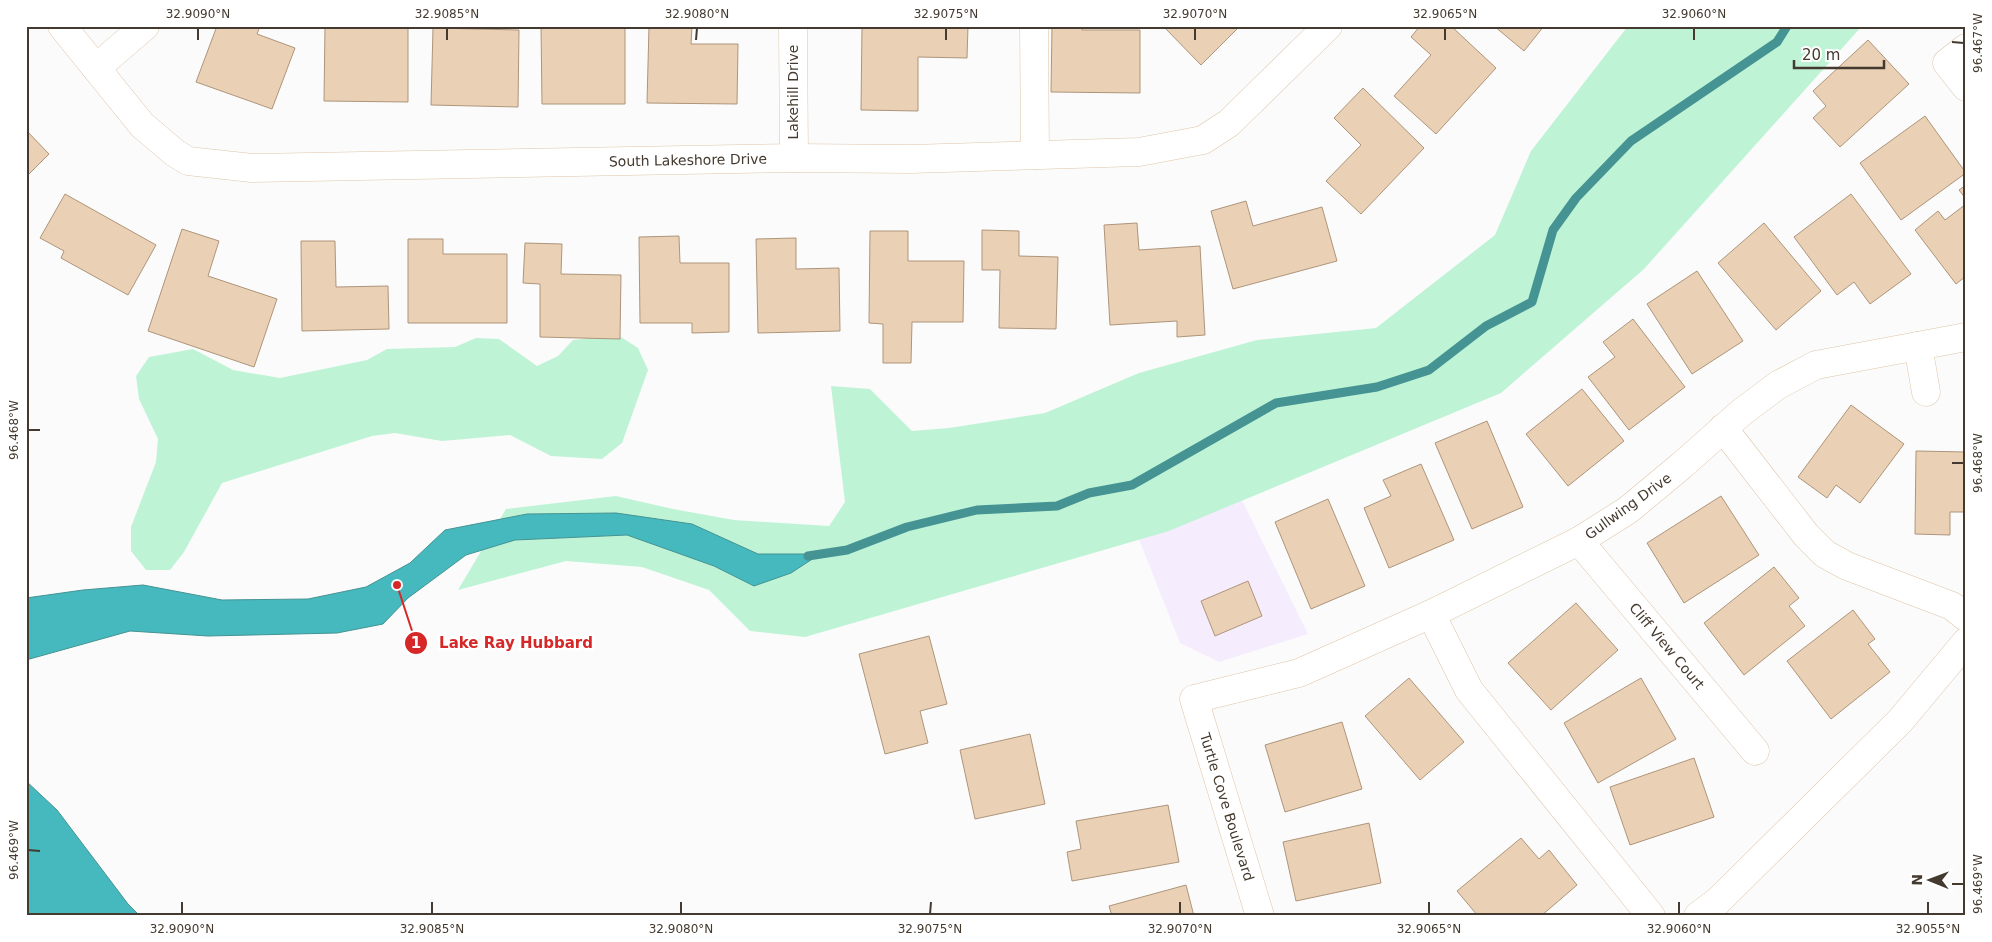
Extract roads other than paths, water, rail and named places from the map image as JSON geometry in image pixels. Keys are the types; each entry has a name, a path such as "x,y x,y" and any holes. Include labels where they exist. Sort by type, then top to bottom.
{"street":[{"name":"South Lakeshore Drive","path":"62,26 142,125 175,153 188,161 252,168 794,158 911,159 1139,152 1203,140 1229,123 1328,26"},
{"path":"96,68 145,26"},
{"name":"Lakehill Drive","path":"793,26 794,158"},
{"path":"1034,26 1035,155"},
{"path":"1966,48 1947,63 1966,87"},
{"name":"Gullwing Drive","path":"1194,699 1299,673 1431,614 1579,541 1628,510 1682,466 1742,412 1778,385 1816,365 1966,337"},
{"path":"1918,346 1926,392"},
{"path":"1723,428 1806,535 1825,554 1847,566 1952,606 1966,617"},
{"name":"Cliff View Court","path":"1579,541 1755,751"},
{"path":"1431,614 1469,690 1651,916"},
{"path":"1698,916 1718,901 1900,721 1966,642"},
{"name":"Turtle Cove Boulevard","path":"1194,699 1260,916"}],"water":[{"path":"616,513 692,524 758,554 820,554 791,573 754,586 714,566 627,535 515,540 466,555 408,598 383,624 337,633 208,636 130,631 26,660 26,598 83,590 143,585 222,600 308,599 366,587 410,563 445,530 527,514"},
{"path":"26,781 57,810 128,904 140,916 26,916"}],"waterway":[{"path":"808,556 847,550 907,527 977,510 1057,506 1089,493 1132,485 1276,403 1377,387 1429,370 1486,326 1532,302 1553,230 1576,198 1631,141 1777,42 1787,26"}],"place":[{"name":"Lake Ray Hubbard","path":"397,585"}]}
